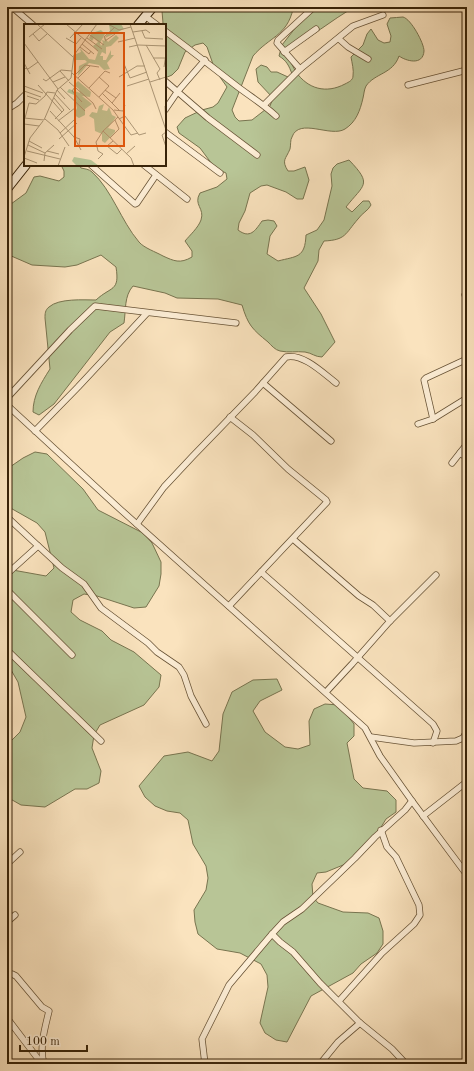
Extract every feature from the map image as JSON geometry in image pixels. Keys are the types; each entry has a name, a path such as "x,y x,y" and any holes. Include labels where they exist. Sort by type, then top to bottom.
{"main road":[{"path":"139,24 153,7"},
{"path":"7,189 25,166"}],"street":[{"path":"12,7 32,24"},
{"path":"300,70 277,43 278,40 314,7"},
{"path":"264,105 300,70 353,26 383,15"},
{"path":"145,16 156,24"},
{"path":"284,52 316,29"},
{"path":"166,32 205,60 243,91 264,105 276,116"},
{"path":"339,39 348,47 368,59"},
{"path":"166,109 205,60"},
{"path":"408,85 467,70"},
{"path":"166,82 208,118 257,155"},
{"path":"7,106 9,108 17,103 24,95"},
{"path":"166,133 220,173"},
{"path":"92,166 135,204 156,175"},
{"path":"145,166 187,199"},
{"path":"7,398 93,307 236,323"},
{"path":"35,431 147,313"},
{"path":"137,524 164,488 283,360 292,356 303,358 336,383"},
{"path":"433,419 424,380 467,359"},
{"path":"263,383 331,441"},
{"path":"418,424 433,419 467,398"},
{"path":"7,405 137,524 365,728 378,752 467,876"},
{"path":"229,606 326,504 327,501 288,469 259,440 230,417"},
{"path":"452,463 467,444"},
{"path":"460,453 467,458"},
{"path":"7,517 62,568 84,584 101,608 178,667 184,675 191,696 206,724"},
{"path":"293,539 359,596 373,604 390,621"},
{"path":"7,574 38,546"},
{"path":"261,572 433,724 437,731 433,742"},
{"path":"326,692 390,621 436,575"},
{"path":"7,590 72,655"},
{"path":"7,650 101,741"},
{"path":"371,737 414,744 456,742 463,738 467,731"},
{"path":"423,816 464,784 467,784"},
{"path":"205,1064 202,1039 229,985 283,922 302,909 382,830 405,810 412,801"},
{"path":"339,1002 362,974 382,953 414,924 420,915 420,905 396,857 387,847 382,830"},
{"path":"7,864 20,852"},
{"path":"7,922 15,915"},
{"path":"272,934 294,952 320,983 360,1023 392,1049 406,1064"},
{"path":"7,975 12,974 16,976 42,1007 49,1011 42,1044 43,1064"},
{"path":"7,1018 43,1064"},
{"path":"320,1064 338,1042 360,1023"}],"green space":[{"path":"165,7 268,7 280,11 293,9 290,18 282,31 253,56 232,110 235,117 239,121 252,120 270,106 273,98 258,82 256,69 261,65 267,67 271,72 277,72 288,77 292,74 287,64 279,56 282,45 306,14 315,7 354,7 288,52 296,72 301,78 312,86 331,89 350,81 353,77 351,57 363,45 367,34 371,29 378,40 384,43 390,42 391,36 387,24 390,18 403,17 410,22 419,37 424,51 421,59 414,61 410,61 399,56 393,66 374,78 365,88 357,116 345,129 332,131 308,128 296,131 291,138 290,149 286,157 285,164 288,171 294,171 305,167 309,180 303,199 297,199 286,192 267,185 261,186 250,193 245,211 239,223 238,230 242,233 249,234 254,231 262,221 274,221 277,226 270,236 267,254 278,261 295,257 302,252 304,248 306,235 317,230 324,220 332,186 331,174 333,168 337,164 349,160 361,175 363,184 361,189 346,207 352,212 363,201 369,201 371,205 341,238 324,241 319,250 318,261 304,288 321,314 335,342 322,357 305,352 286,352 276,350 251,326 242,305 218,299 177,298 165,293 133,286 128,294 124,323 110,332 54,404 39,415 33,412 34,400 50,369 45,318 46,311 53,304 59,302 72,300 96,300 115,285 117,281 116,267 101,255 77,265 65,267 32,265 7,254 7,211 11,204 26,193 34,177 40,176 59,181 64,177 64,171 62,166 80,166 81,168 91,171 99,179 127,225 141,244 167,258 180,261 192,257 192,251 185,241 196,229 201,220 202,212 198,204 198,197 200,193 217,187 227,179 226,173 215,168 200,148 179,133 177,127 185,118 202,110 213,107 218,103 227,87 215,70 207,47 203,43 195,45 185,52 178,69 172,75 166,78 166,24 162,24 163,23 162,11"},
{"path":"35,452 47,454 83,489 98,510 143,533 152,543 161,562 159,586 146,607 134,608 97,596 84,594 73,600 71,612 80,620 102,631 111,640 134,652 161,675 159,687 144,705 100,725 94,735 92,748 101,771 99,783 87,789 75,789 45,807 21,805 7,797 7,745 20,732 26,717 18,682 7,663 7,569 46,576 54,568 45,532 37,523 7,506 7,469"},
{"path":"277,679 282,690 260,701 253,711 265,732 285,747 298,749 310,745 309,721 314,709 325,704 339,705 354,724 354,736 347,743 354,779 363,788 387,791 396,800 396,812 386,819 375,837 348,863 326,872 317,873 312,884 313,897 318,903 343,912 368,913 379,918 383,931 383,944 377,953 361,964 353,973 311,996 287,1042 276,1040 265,1033 260,1023 268,987 267,975 261,964 240,953 217,949 198,934 194,910 206,890 208,878 206,866 193,844 188,820 180,813 167,811 155,806 145,797 139,786 164,756 188,752 212,761 219,751 223,714 232,692 253,680"}]}
